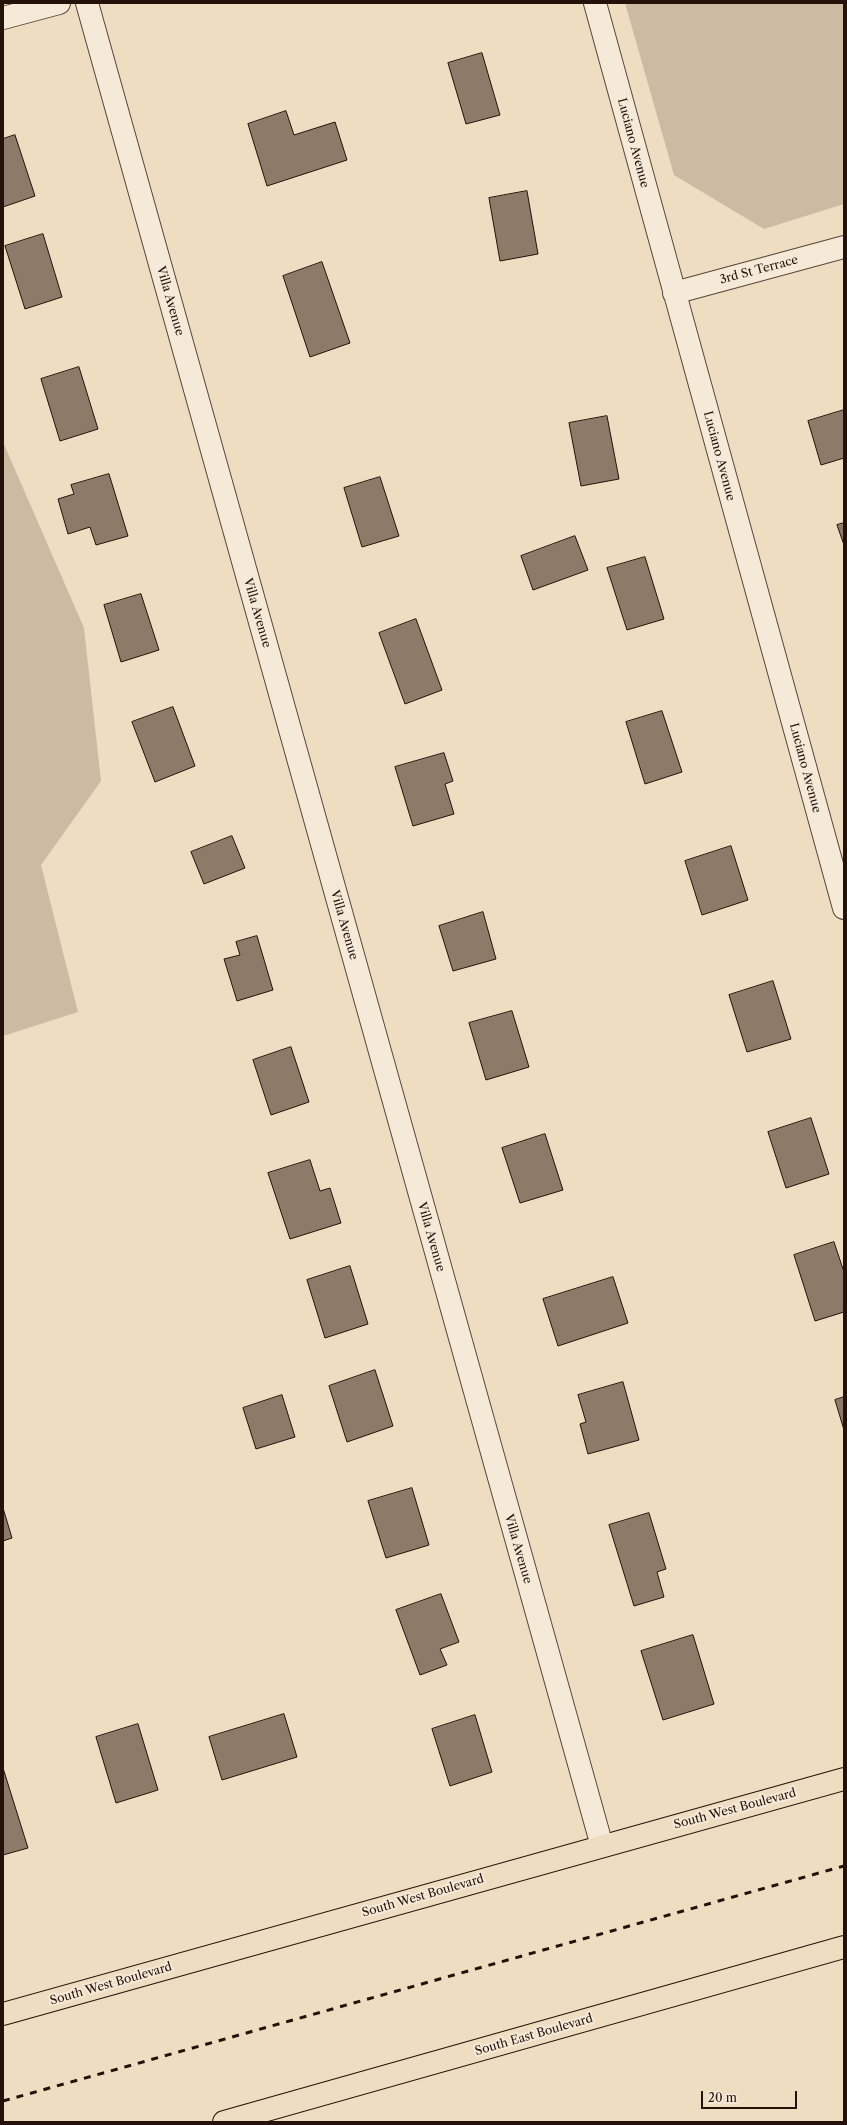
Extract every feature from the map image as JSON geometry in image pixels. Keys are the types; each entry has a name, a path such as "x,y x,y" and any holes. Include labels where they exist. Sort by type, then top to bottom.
{"main road":[{"name":"South West Boulevard","path":"3,2014 844,1779"},
{"name":"South East Boulevard","path":"224,2122 844,1947"}],"street":[{"path":"3,18 59,3"},
{"name":"Villa Avenue","path":"87,3 602,1846"},
{"name":"Luciano Avenue","path":"595,3 844,908"},
{"name":"3rd St Terrace","path":"674,293 844,247"}],"shaded area":[{"path":"625,3 844,3 844,204 764,229 674,175"},
{"path":"3,442 84,628 101,781 41,865 78,1012 3,1036"}],"building":[{"path":"482,53 500,115 466,124 448,63"},
{"path":"286,111 294,135 335,122 347,160 267,186 248,124"},
{"path":"15,135 35,196 3,207 3,139"},
{"path":"527,191 538,254 500,261 489,198"},
{"path":"43,234 62,297 25,309 5,246"},
{"path":"322,262 350,343 310,357 283,276"},
{"path":"79,367 98,429 60,441 41,379"},
{"path":"844,410 844,458 821,465 808,421"},
{"path":"607,416 619,479 581,486 569,423"},
{"path":"109,474 128,536 96,545 90,527 68,534 58,499 74,494 71,485"},
{"path":"380,477 399,536 362,547 344,488"},
{"path":"844,523 844,545 837,525"},
{"path":"575,536 588,570 533,590 521,556"},
{"path":"645,557 664,619 627,630 607,568"},
{"path":"141,594 159,650 121,662 104,605"},
{"path":"416,619 442,690 405,704 379,633"},
{"path":"173,707 195,766 155,782 132,722"},
{"path":"662,711 682,772 645,784 626,722"},
{"path":"444,753 453,781 445,784 454,814 413,826 395,767"},
{"path":"232,836 245,868 204,884 191,852"},
{"path":"731,846 748,900 702,915 685,861"},
{"path":"483,912 496,959 453,971 439,926"},
{"path":"257,936 273,990 237,1001 224,959 240,955 236,942"},
{"path":"773,981 791,1039 747,1052 729,995"},
{"path":"512,1011 529,1067 486,1080 469,1023"},
{"path":"291,1047 309,1102 271,1115 253,1060"},
{"path":"811,1118 829,1174 786,1188 768,1132"},
{"path":"545,1134 563,1190 520,1203 502,1148"},
{"path":"310,1160 320,1191 330,1188 341,1223 290,1239 268,1173"},
{"path":"834,1242 844,1272 844,1312 815,1321 794,1255"},
{"path":"350,1266 368,1324 325,1338 307,1280"},
{"path":"613,1277 628,1323 558,1346 543,1299"},
{"path":"375,1370 393,1426 347,1442 329,1386"},
{"path":"623,1382 639,1440 588,1454 580,1424 586,1422 578,1395"},
{"path":"282,1395 295,1437 256,1449 243,1408"},
{"path":"844,1397 844,1430 835,1400"},
{"path":"412,1488 429,1545 386,1558 368,1501"},
{"path":"3,1508 12,1538 3,1541"},
{"path":"649,1513 666,1569 657,1572 664,1597 634,1606 609,1525"},
{"path":"441,1594 459,1642 440,1649 447,1665 420,1675 396,1610"},
{"path":"693,1635 714,1704 663,1720 641,1651"},
{"path":"284,1714 297,1757 222,1780 209,1737"},
{"path":"475,1715 492,1772 450,1786 432,1729"},
{"path":"138,1724 158,1790 116,1803 96,1737"},
{"path":"3,1768 28,1848 3,1855"}],"railway":[{"path":"3,2101 844,1866"}]}
